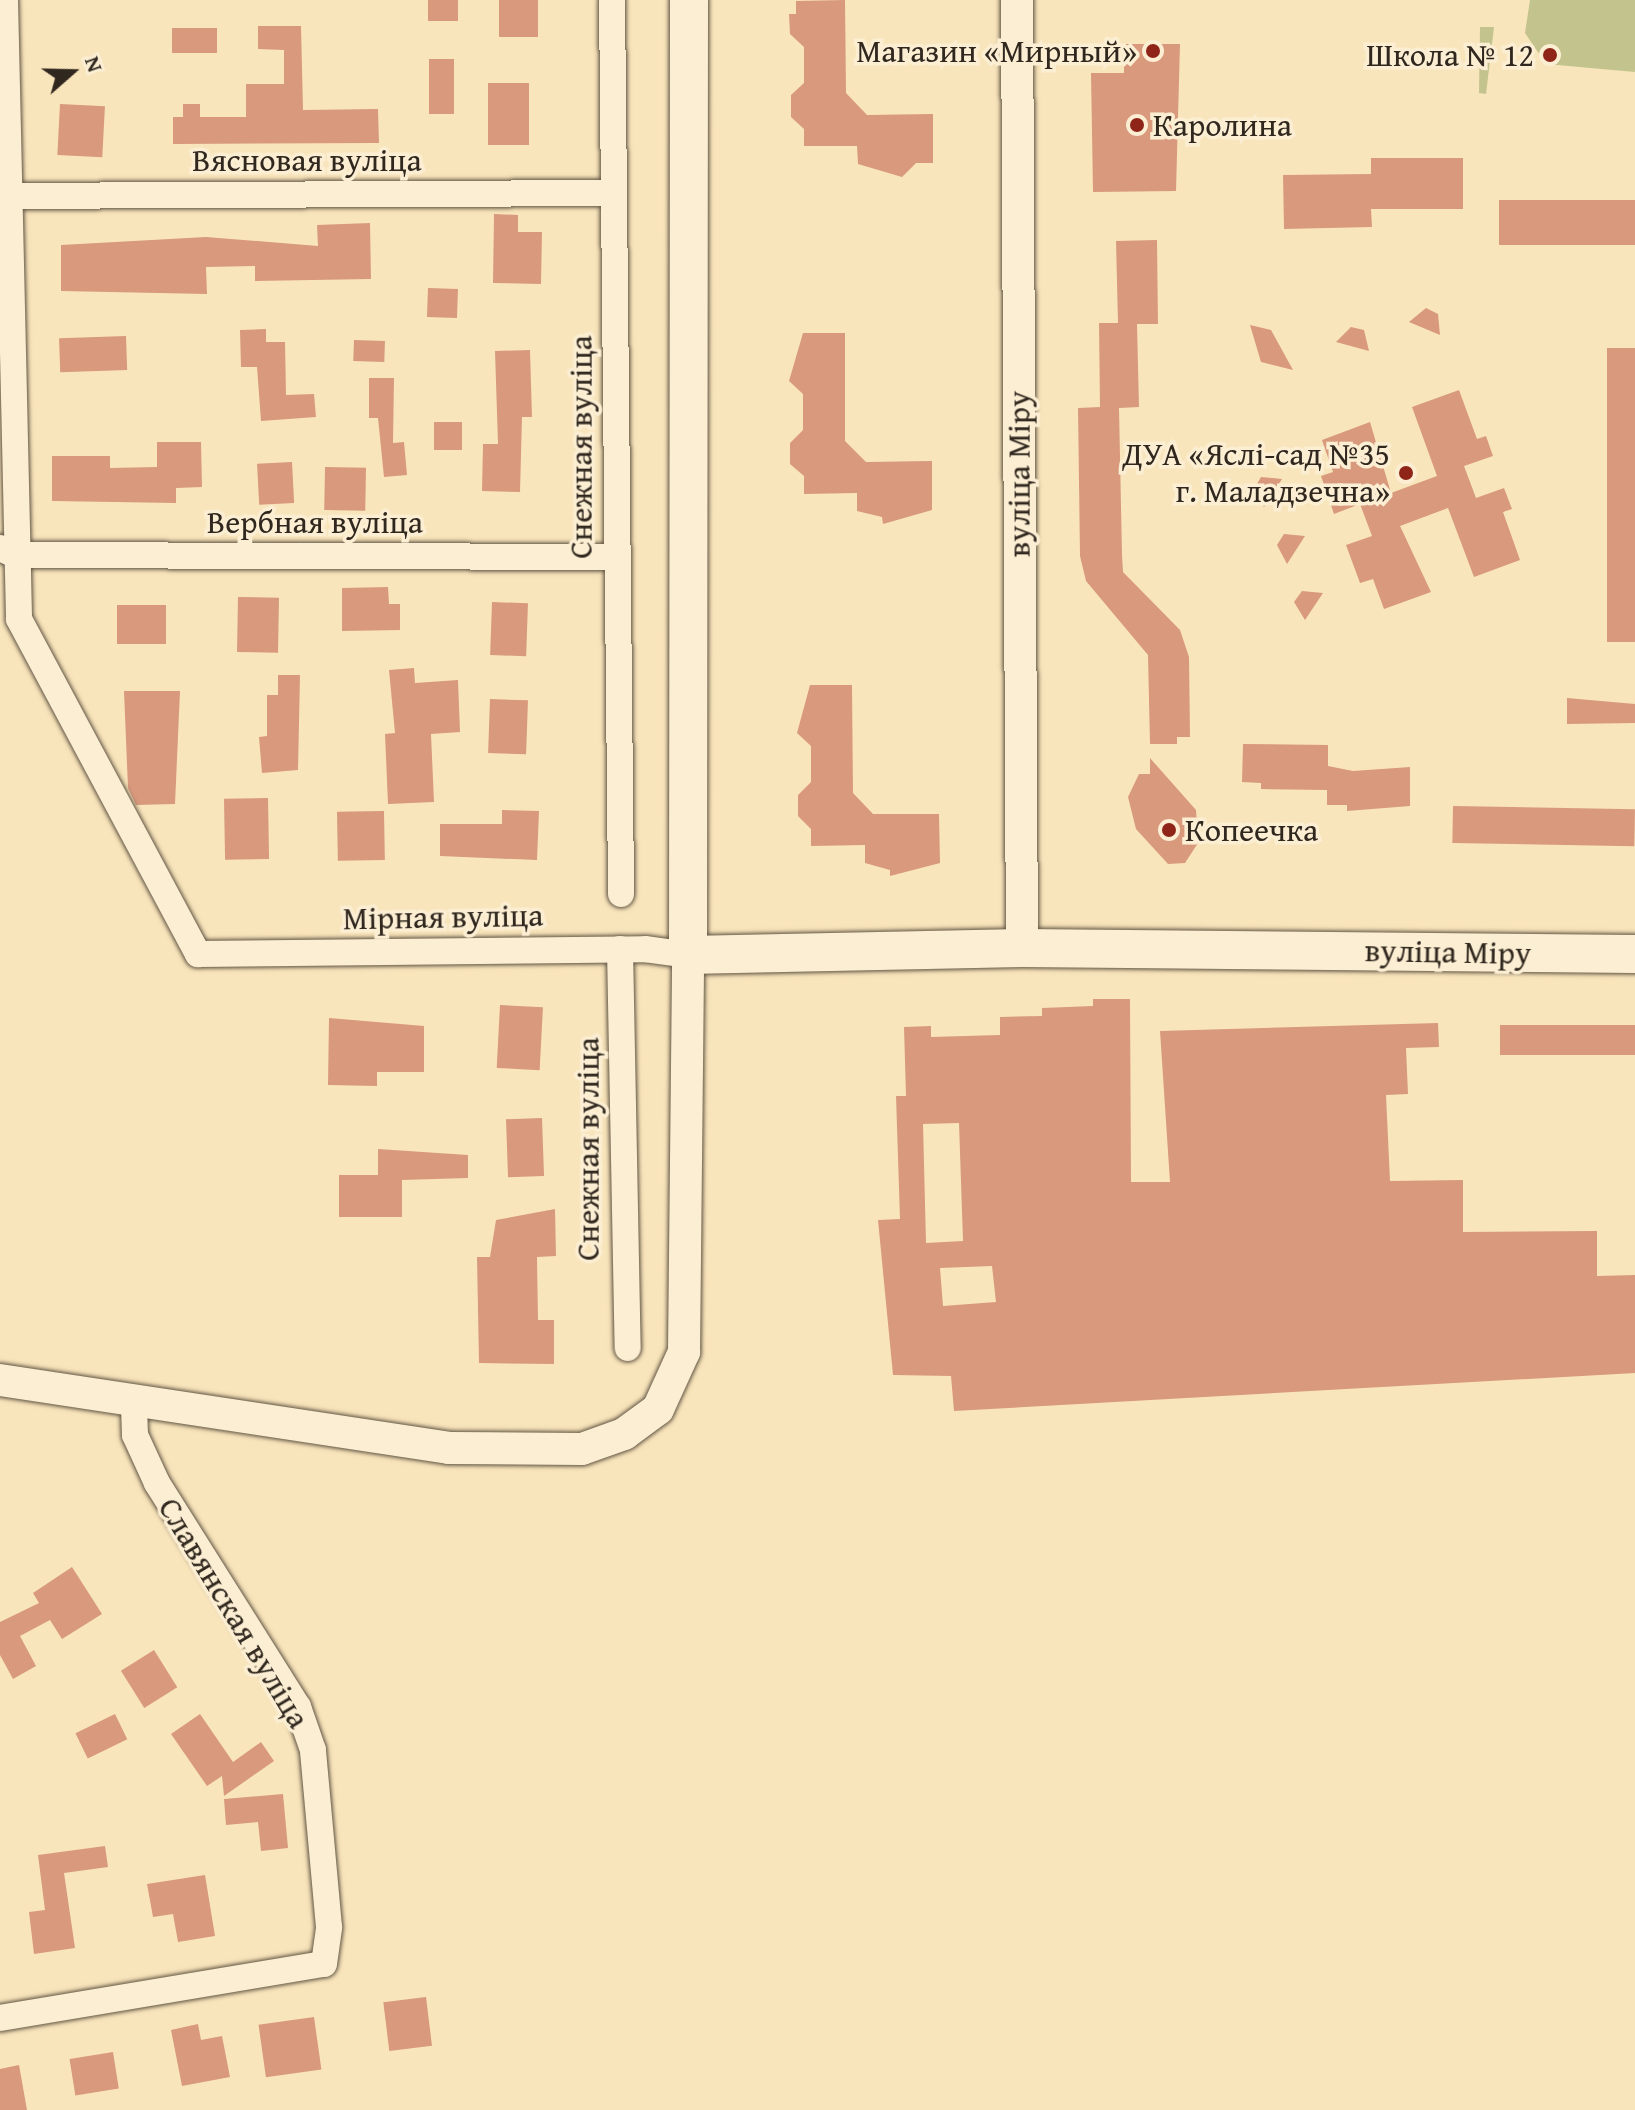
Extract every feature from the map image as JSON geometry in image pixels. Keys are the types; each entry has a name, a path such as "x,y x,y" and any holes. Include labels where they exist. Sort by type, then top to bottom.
{"main road":[{"path":"688,955 689,0"},
{"name":"вуліца Міру","path":"688,955 1022,948 1635,954"}],"street":[{"path":"5,0 8,552"},
{"name":"Снежная вуліца","path":"612,0 615,557 621,894"},
{"name":"вуліца Міру","path":"1017,0 1022,948"},
{"name":"Вясновая вуліца","path":"5,196 613,193"},
{"name":"Мірная вуліца","path":"8,552 19,619 198,954 620,949 688,955"},
{"name":"Вербная вуліца","path":"8,552 615,557"},
{"name":"Снежная вуліца","path":"620,949 628,1348"},
{"path":"0,1380 449,1448 582,1449 624,1434 658,1409 681,1367 689,1294 688,955"},
{"name":"Славянская вуліца","path":"0,2018 324,1964 329,1927 313,1750 298,1707 157,1483 135,1435 134,1401"}],"green space":[{"path":"1530,0 1635,0 1635,72 1546,64 1525,33"},
{"path":"1480,27 1494,27 1486,94 1479,93"}],"building":[{"path":"428,0 458,0 458,21 428,21"},
{"path":"499,0 538,0 538,37 499,37"},
{"path":"845,0 846,93 867,115 933,114 933,163 916,163 902,177 858,164 857,146 804,146 804,129 791,117 791,95 804,83 804,47 790,34 789,14 796,14 796,1"},
{"path":"258,26 301,26 303,110 378,109 379,143 173,144 173,117 183,117 183,104 200,104 200,117 246,117 246,84 284,84 284,50 258,49"},
{"path":"172,28 217,28 217,53 172,53"},
{"name":"Каролина","path":"1124,44 1180,44 1176,191 1093,192 1091,73 1124,73"},
{"path":"429,59 454,59 454,114 429,114"},
{"path":"488,83 529,83 529,145 488,145"},
{"path":"60,104 105,106 102,157 57,155"},
{"path":"1371,158 1463,158 1463,209 1371,209 1372,227 1284,229 1283,175 1371,174"},
{"path":"1499,200 1635,200 1635,245 1499,245"},
{"path":"494,214 518,215 518,232 542,232 541,284 493,283"},
{"path":"370,223 371,279 255,281 255,266 206,267 207,294 61,291 61,245 206,237 318,246 317,225"},
{"path":"1157,240 1158,324 1137,324 1139,407 1119,408 1122,555 1123,572 1180,630 1189,657 1190,737 1177,737 1177,744 1150,744 1148,655 1086,581 1080,556 1078,408 1100,407 1099,323 1118,323 1116,241"},
{"path":"428,288 458,289 457,318 427,317"},
{"path":"1426,308 1438,314 1440,335 1409,322"},
{"path":"1250,325 1271,330 1293,370 1261,362"},
{"path":"1351,327 1364,330 1369,351 1336,342"},
{"path":"266,329 266,342 285,342 286,395 314,394 316,417 261,421 257,367 241,367 240,330"},
{"path":"803,333 845,333 845,441 866,462 932,461 932,510 883,524 882,517 857,511 857,493 804,494 804,476 790,464 790,443 803,430 803,394 789,381"},
{"path":"126,336 127,370 60,372 59,338"},
{"path":"354,340 385,341 384,362 353,361"},
{"path":"1607,348 1635,348 1635,642 1607,642"},
{"path":"530,350 532,417 522,417 520,492 482,491 483,444 498,444 495,351"},
{"path":"369,378 394,378 393,443 404,442 407,475 384,477 378,418 369,418"},
{"path":"1459,390 1477,439 1486,436 1493,456 1464,466 1476,498 1504,488 1512,509 1503,512 1520,560 1474,577 1448,508 1400,526 1431,592 1384,609 1373,579 1360,583 1346,545 1372,536 1360,504 1334,514 1321,476 1333,472 1322,440 1370,422 1391,493 1437,476 1412,407"},
{"path":"434,422 462,422 462,450 434,450"},
{"path":"157,442 201,442 202,487 176,488 176,503 52,501 52,456 110,456 110,468 157,467"},
{"path":"292,462 294,503 259,505 257,464"},
{"path":"325,467 366,468 365,511 324,510"},
{"path":"1261,477 1282,479 1264,507 1254,489"},
{"path":"1284,534 1305,536 1287,564 1277,545"},
{"path":"388,587 389,604 400,604 400,630 342,631 342,588"},
{"path":"1302,591 1323,593 1305,620 1294,602"},
{"path":"238,597 279,598 278,653 237,652"},
{"path":"492,602 528,603 526,656 490,655"},
{"path":"117,605 166,605 166,644 117,644"},
{"path":"414,668 415,683 458,680 460,732 431,734 434,802 388,804 385,734 395,733 389,670"},
{"path":"278,675 300,675 298,770 262,773 259,737 267,736 267,695 278,695"},
{"path":"810,685 852,685 853,793 873,814 939,814 940,863 890,876 890,870 865,863 865,845 811,846 811,829 798,816 798,795 811,782 811,746 797,733"},
{"path":"124,691 180,691 175,804 136,805 128,788"},
{"path":"1567,698 1635,704 1635,723 1567,724"},
{"path":"490,699 528,700 526,754 488,753"},
{"path":"1243,744 1328,745 1328,766 1353,771 1410,767 1410,806 1347,811 1347,805 1327,805 1327,790 1261,789 1261,783 1242,782"},
{"path":"1150,758 1196,810 1198,843 1185,863 1168,864 1136,829 1128,797 1139,774 1150,774"},
{"path":"268,798 269,859 225,860 224,799"},
{"path":"1453,806 1635,809 1634,846 1452,843"},
{"path":"502,810 539,811 537,860 440,856 440,824 502,824"},
{"path":"384,811 385,860 338,861 337,812"},
{"path":"402,911 423,911 423,928 402,928"},
{"path":"1093,999 1130,999 1131,1182 1170,1182 1160,1031 1438,1023 1439,1047 1406,1048 1408,1094 1386,1095 1390,1181 1463,1180 1463,1232 1597,1231 1597,1276 1635,1275 1635,1373 954,1411 951,1376 893,1375 878,1220 900,1219 896,1096 906,1096 904,1027 931,1026 931,1037 1000,1035 1000,1017 1042,1016 1042,1008 1093,1006","holes":["959,1123 963,1241 926,1243 923,1124","992,1266 996,1302 943,1306 940,1268"]},
{"path":"500,1005 543,1007 540,1070 497,1068"},
{"path":"329,1018 424,1026 424,1072 377,1072 377,1086 328,1085"},
{"path":"1500,1025 1635,1025 1635,1055 1500,1055"},
{"path":"542,1118 544,1176 508,1177 506,1119"},
{"path":"378,1149 468,1155 468,1178 402,1180 402,1217 339,1217 339,1175 378,1175"},
{"path":"555,1209 556,1256 537,1257 538,1320 554,1320 554,1364 479,1363 477,1257 490,1257 496,1220"},
{"path":"72,1567 102,1614 62,1639 50,1620 20,1636 36,1666 13,1679 0,1655 0,1622 39,1603 33,1593"},
{"path":"154,1650 177,1687 144,1708 121,1671"},
{"path":"115,1714 127,1739 88,1758 75,1733"},
{"path":"200,1714 233,1762 261,1742 274,1761 224,1796 222,1776 207,1786 171,1734"},
{"path":"283,1794 288,1848 261,1851 258,1822 226,1825 224,1799"},
{"path":"105,1846 108,1867 64,1873 75,1948 34,1954 29,1912 45,1910 38,1855"},
{"path":"205,1875 215,1936 178,1942 173,1914 153,1917 147,1884"},
{"path":"426,1997 432,2046 389,2051 383,2002"},
{"path":"314,2017 321,2069 266,2077 259,2025"},
{"path":"198,2024 201,2040 222,2036 230,2077 182,2086 171,2030"},
{"path":"113,2052 119,2089 75,2095 70,2059"},
{"path":"19,2065 27,2110 0,2110 0,2069"}],"place":[{"name":"Магазин «Мирный»","path":"1153,51"},
{"name":"Школа № 12","path":"1550,55"},
{"name":"Каролина","path":"1137,125"},
{"name":"ДУА «Яслі-сад №35 г. Маладзечна»","path":"1406,473"},
{"name":"Копеечка","path":"1169,830"}]}
